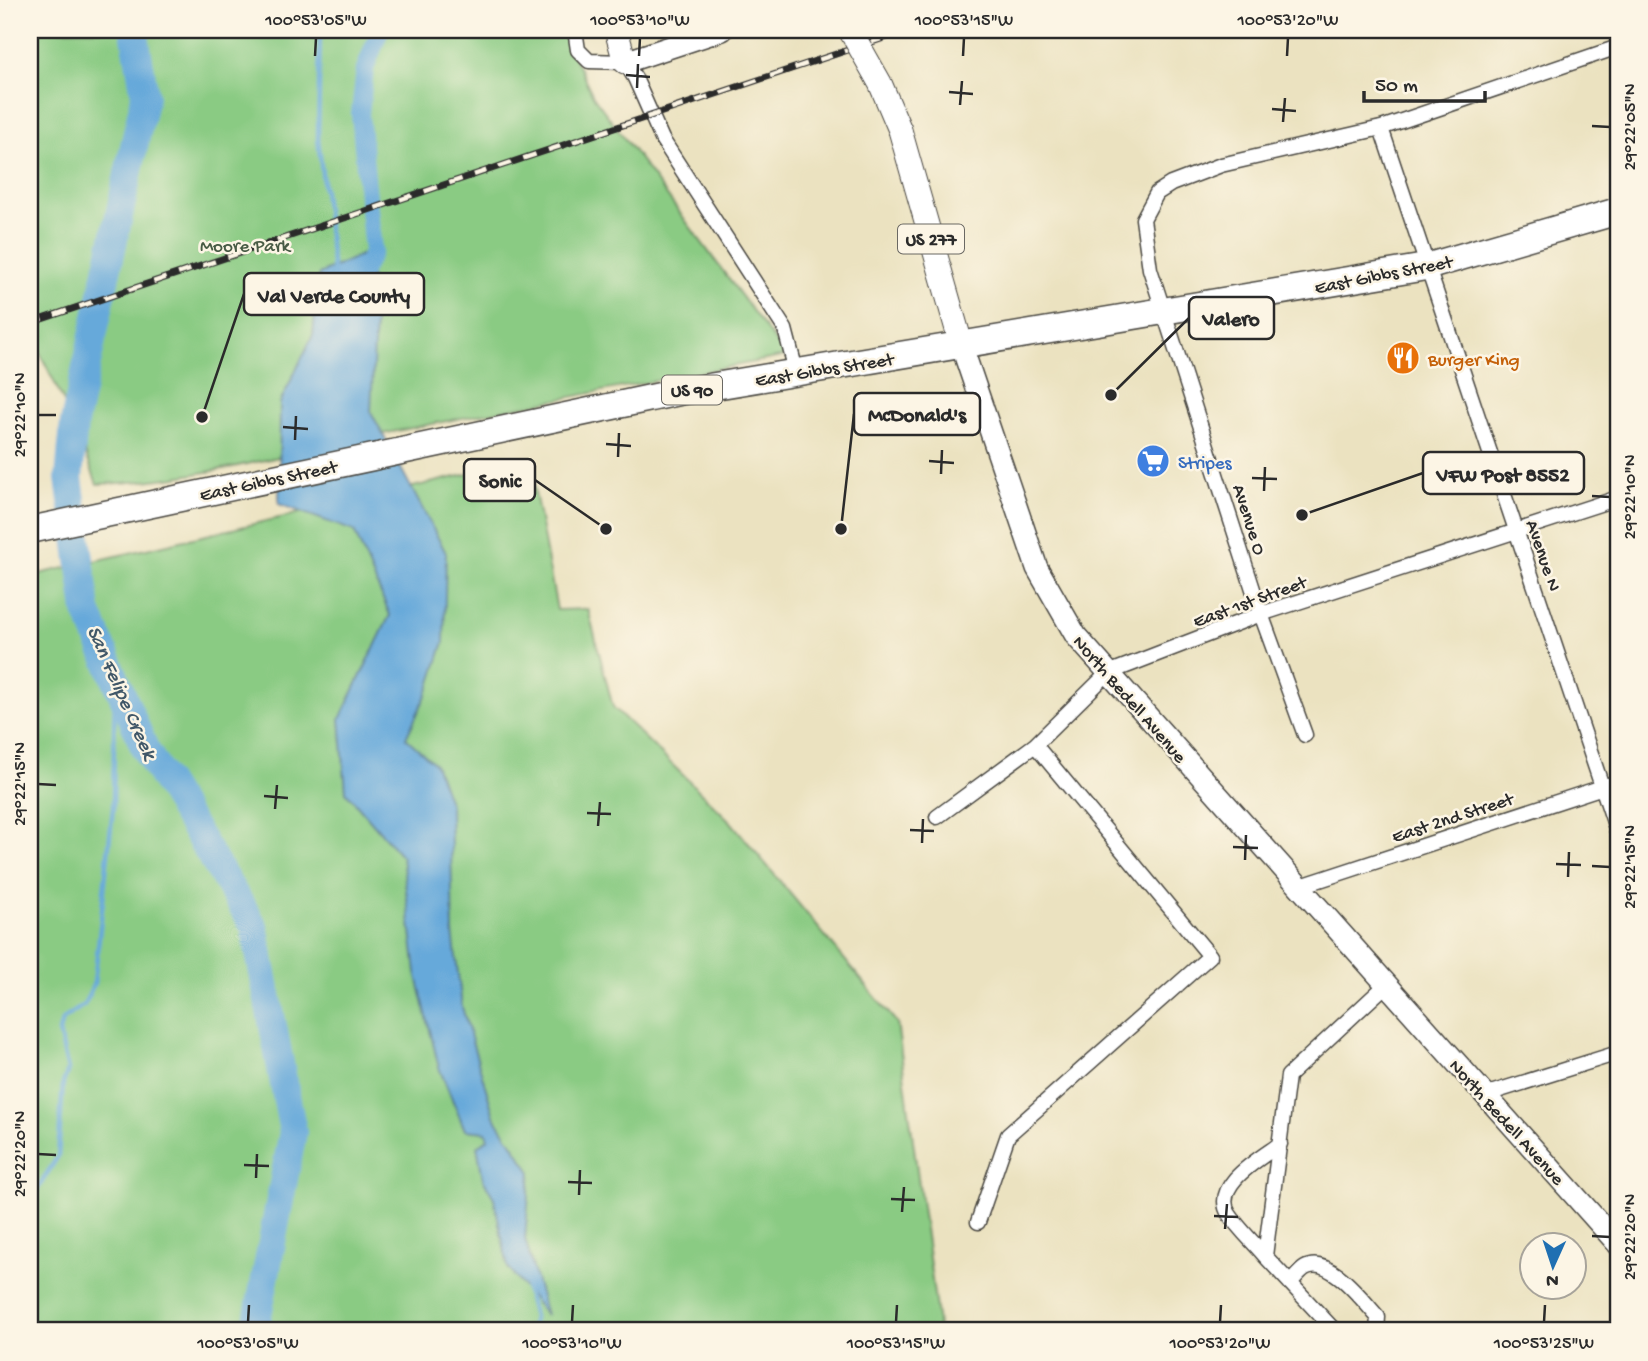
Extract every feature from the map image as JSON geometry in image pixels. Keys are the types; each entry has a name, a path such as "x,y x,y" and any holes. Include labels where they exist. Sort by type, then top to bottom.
{"highway":[{"name":"East Gibbs Street","path":"30,530 589,410 796,371 962,347 1426,267 1618,211"}],"main road":[{"path":"616,30 625,62 722,30"},
{"name":"North Bedell Avenue","path":"850,30 880,83 900,130 962,347 1037,568 1076,636 1618,1244"}],"street":[{"path":"575,30 578,50 589,61 625,62 662,139 785,329 796,371"},
{"path":"1381,128 1617,51"},
{"name":"Avenue O","path":"1305,735 1261,614 1150,269 1143,219 1157,193 1188,176 1221,165 1381,128"},
{"name":"Avenue N","path":"1381,128 1618,834"},
{"name":"East 1st Street","path":"937,817 1035,745 1108,673 1261,614 1618,498"},
{"path":"978,1222 1007,1135 1210,956 1035,745"},
{"name":"East 2nd Street","path":"1298,887 1618,782"},
{"path":"1265,1256 1288,1076 1386,985"},
{"path":"1484,1095 1618,1053"},
{"path":"1279,1144 1236,1178 1226,1195 1227,1212 1335,1331"},
{"path":"1290,1283 1306,1267 1332,1269 1378,1317 1377,1331"}],"green space":[{"name":"Moore Park","path":"30,30 561,30 593,96 786,356 416,427 198,474 97,484 74,423 30,332"},
{"path":"529,460 557,610 588,609 613,707 731,822 897,1023 939,1331 30,1331 30,576"}],"water":[{"path":"365,253 376,300 371,412 446,553 444,642 429,689 406,738 435,764 450,805 453,932 462,1007 494,1116 531,1172 525,1239 546,1315 508,1268 494,1198 483,1179 477,1146 488,1139 486,1132 465,1130 439,1068 416,972 402,857 346,792 340,719 390,615 354,531 279,504 280,403 313,335 319,274"}],"waterway":[{"name":"San Felipe Creek","path":"134,30 145,96 74,423 69,478 87,611 145,749 254,926 293,1132 255,1331"},
{"path":"320,30 318,138 333,272"},
{"path":"358,283 373,251 360,114 365,69 380,30"},
{"path":"30,1210 35,1193 58,1156 63,1083 68,1070 59,1032 62,1020 84,1005 94,983 113,808 115,677"},
{"path":"526,1288 534,1317 531,1331"}],"railway":[{"path":"30,323 908,30"}],"place":[{"name":"Burger King","path":"1403,358"},
{"name":"Valero","path":"1111,395"},
{"name":"Val Verde County","path":"202,417"},
{"name":"Stripes","path":"1153,461"},
{"name":"VFW Post 8552","path":"1302,515"},
{"name":"Sonic","path":"606,529"},
{"name":"McDonald's","path":"841,529"}]}
